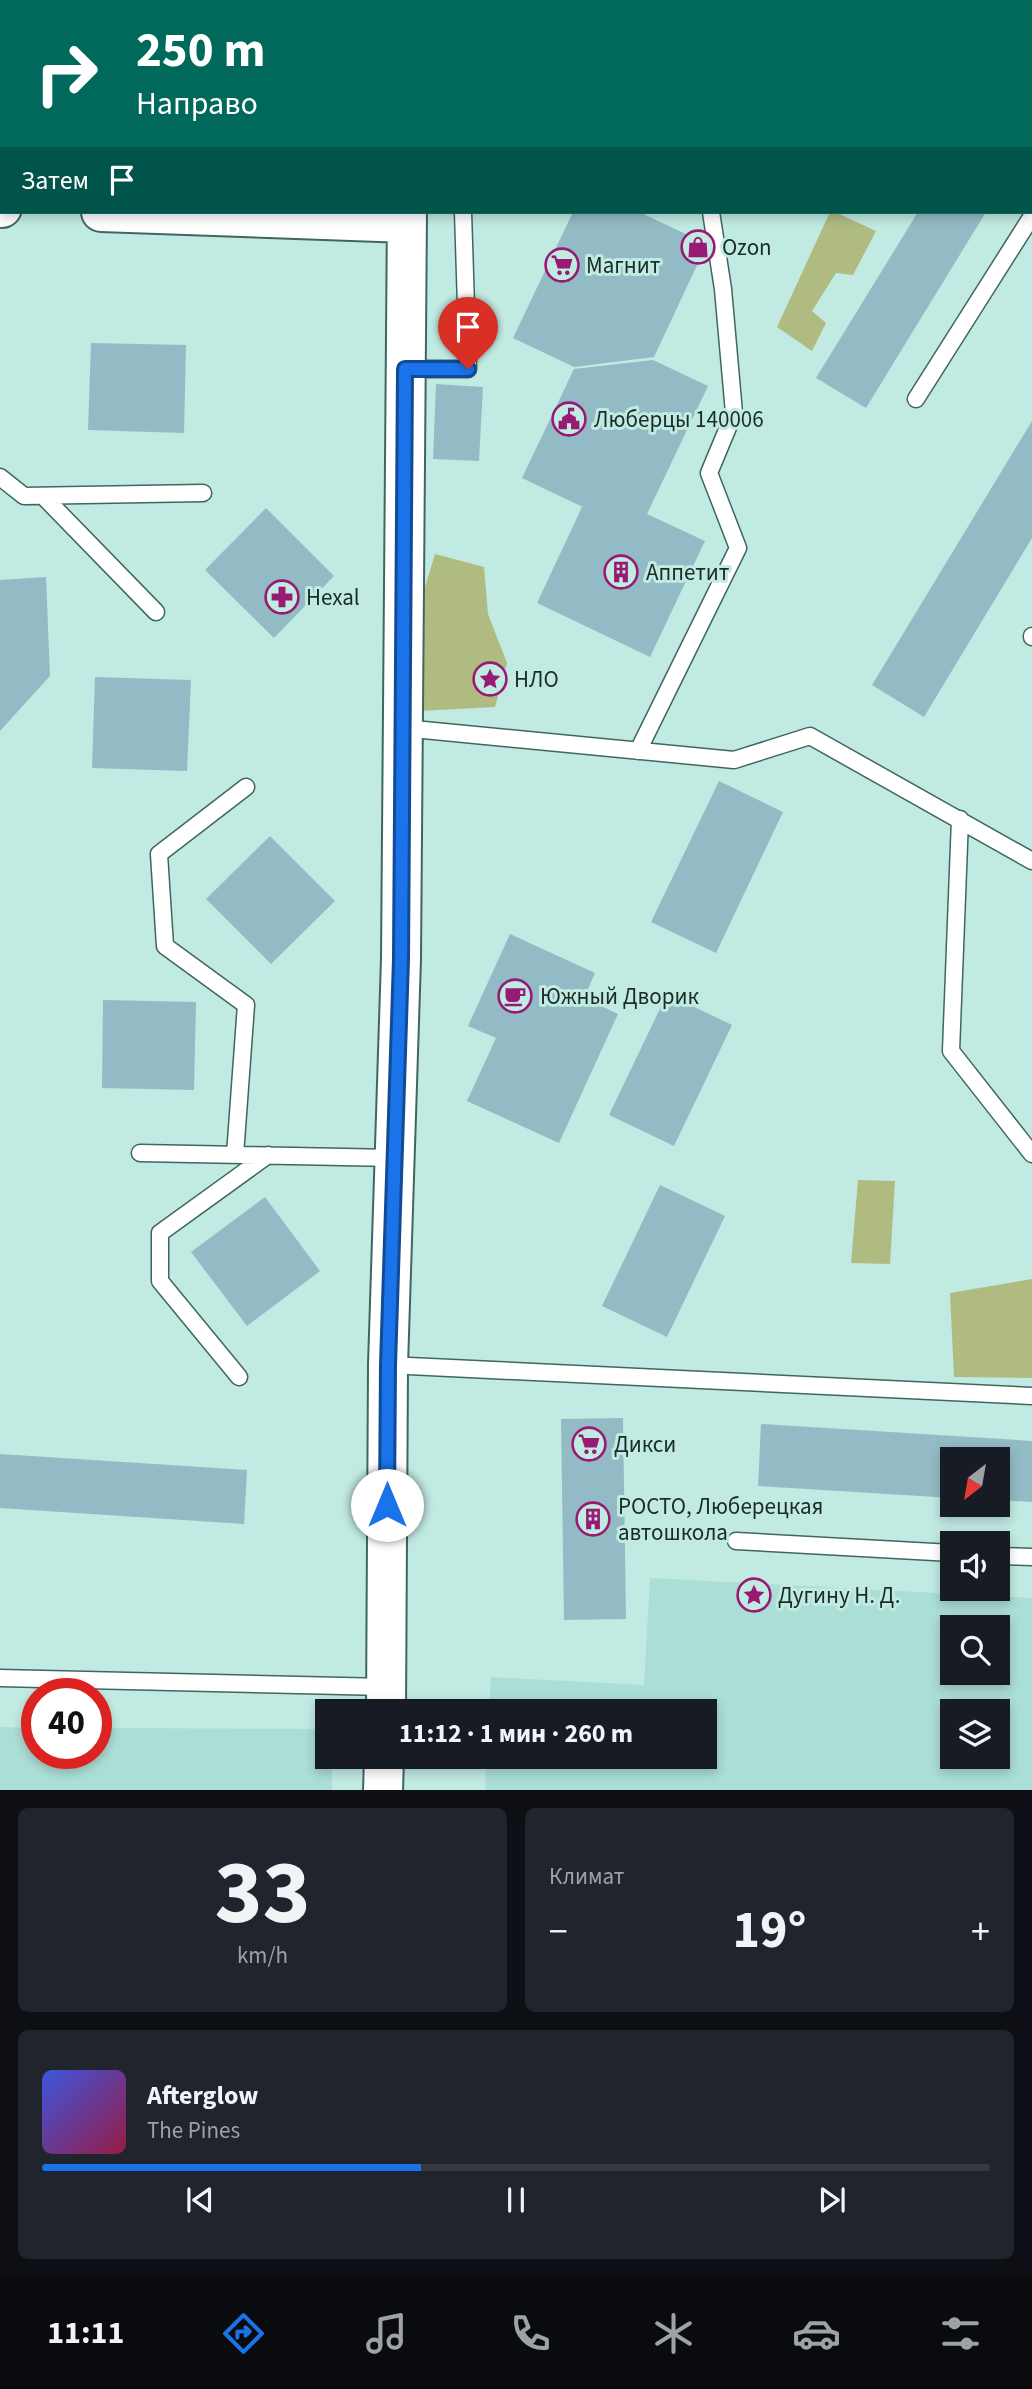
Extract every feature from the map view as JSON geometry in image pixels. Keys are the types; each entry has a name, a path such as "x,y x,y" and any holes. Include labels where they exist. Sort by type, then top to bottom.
{"street":[{"path":"229,214 407,217 401,959 388,1365 386,1699"},
{"path":"383,1790 384,1769"}],"lane":[{"path":"405,369 468,369 463,214"},
{"path":"638,751 738,548 709,472 734,413 723,289 711,214"},
{"path":"916,399 1032,216"},
{"path":"0,477 24,496 203,493"},
{"path":"43,496 156,612"},
{"path":"403,728 734,760 810,736 1032,861"},
{"path":"235,1155 246,1005 165,946 159,854 246,787"},
{"path":"960,819 951,1051 1032,1154"},
{"path":"140,1153 394,1157"},
{"path":"239,1377 160,1281 160,1233 268,1155"},
{"path":"388,1365 1032,1396"},
{"path":"736,1541 940,1552"},
{"path":"1010,1557 1032,1558"},
{"path":"0,1678 386,1699"}],"shaded area":[{"path":"829,214 839,214 876,231 853,275 836,273 812,311 826,323 812,351 777,327"},
{"path":"435,554 484,567 488,614 507,663 495,707 421,711 421,600"},
{"path":"858,1180 895,1181 890,1264 851,1263"},
{"path":"1032,1279 1032,1378 954,1377 950,1293"},
{"path":"650,1578 940,1593 940,1601 1010,1601 1010,1597 1032,1598 1032,1790 485,1790 486,1769 717,1769 717,1699 490,1699 491,1677 644,1685"},
{"path":"0,1727 21,1728 21,1769 112,1769 112,1728 315,1729 315,1769 332,1769 332,1790 0,1790"}],"building":[{"path":"572,214 643,214 707,244 654,357 574,367 513,338"},
{"path":"917,214 985,214 866,408 816,378"},
{"path":"91,343 186,345 184,433 88,430"},
{"path":"653,360 708,386 647,514 705,541 650,657 537,603 582,507 585,508 522,478 574,369"},
{"path":"436,384 483,387 479,461 433,459"},
{"path":"1032,421 1032,538 924,717 872,685"},
{"path":"266,508 334,576 274,638 205,570"},
{"path":"46,577 50,676 0,731 0,580"},
{"path":"95,677 191,680 187,771 92,768"},
{"path":"719,781 783,812 716,953 651,922"},
{"path":"270,836 335,901 271,964 206,899"},
{"path":"510,934 595,973 584,998 618,1014 559,1143 467,1101 496,1038 468,1026"},
{"path":"667,994 732,1025 674,1146 609,1115"},
{"path":"103,1000 196,1002 194,1090 102,1088"},
{"path":"660,1185 725,1216 667,1337 602,1306"},
{"path":"265,1197 320,1271 247,1326 191,1252"},
{"name":"РОСТО, Люберецкая автошкола","path":"623,1418 626,1619 564,1620 561,1419"},
{"path":"761,1424 1032,1441 1032,1502 1010,1501 1010,1447 940,1447 940,1497 758,1486"},
{"path":"0,1454 247,1470 244,1524 0,1508"}],"place":[{"name":"Ozon","path":"698,247"},
{"name":"Магнит","path":"562,265"},
{"name":"Люберцы 140006","path":"569,419"},
{"name":"Аппетит","path":"621,572"},
{"name":"Hexal","path":"282,597"},
{"name":"НЛО","path":"490,679"},
{"name":"Южный Дворик","path":"515,996"},
{"name":"Дикси","path":"589,1444"},
{"name":"РОСТО, Люберецкая автошкола","path":"593,1519"},
{"name":"Дугину Н. Д.","path":"754,1595"}],"route":[{"path":"387,1505 388,1365 401,959 405,369 468,369"}]}
